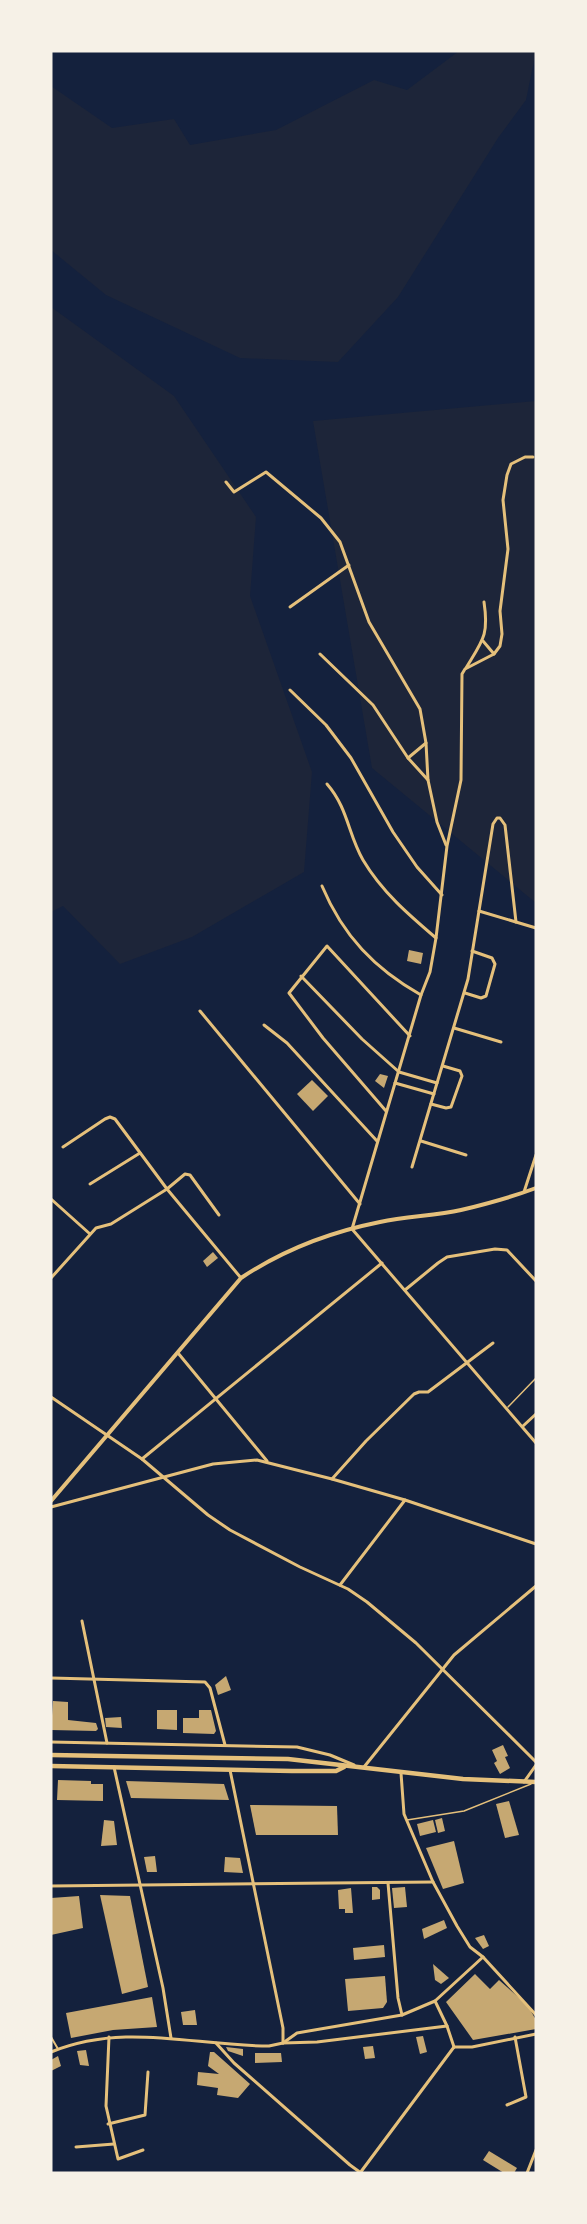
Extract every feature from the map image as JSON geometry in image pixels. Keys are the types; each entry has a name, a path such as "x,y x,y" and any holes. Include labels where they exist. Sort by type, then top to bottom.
{"main road":[{"path":"51,1755 288,1759 486,1781 536,1782"},
{"path":"51,1766 336,1771 344,1767"}],"street":[{"path":"465,669 494,654 500,646 502,634 500,611 508,549 503,500 506,482 511,464 525,457 533,457"},
{"path":"226,482 234,492 261,473 269,473 329,526 340,542 369,622 420,709 426,742 428,780 436,822 447,846"},
{"path":"290,607 349,565"},
{"path":"352,1229 421,995 430,972 447,846 461,780 461,678 486,633 484,602"},
{"path":"483,641 494,654"},
{"path":"320,654 373,705 408,758 428,780"},
{"path":"290,690 326,725 351,758 393,832 417,867 441,895"},
{"path":"408,758 426,742"},
{"path":"327,784 340,801 363,859 379,882 399,907 436,938"},
{"path":"412,1167 465,993 493,824 497,818 500,818 505,825 516,922"},
{"path":"322,886 330,904 360,948 387,974 421,995"},
{"path":"479,912 536,928"},
{"path":"386,1111 323,1038 289,993 327,946 410,1036"},
{"path":"465,993 481,998 486,996 495,964 492,958 472,951"},
{"path":"301,976 362,1039 399,1072 437,1083"},
{"path":"200,1011 360,1204"},
{"path":"264,1025 287,1043 377,1141"},
{"path":"454,1028 501,1042"},
{"path":"431,1104 450,1108 456,1095 461,1072 443,1066"},
{"path":"395,1083 434,1095"},
{"path":"63,1147 105,1119 112,1117 167,1189 241,1278"},
{"path":"421,1141 466,1155"},
{"path":"90,1184 140,1153"},
{"path":"524,1192 536,1155"},
{"path":"51,1278 96,1228 111,1224 167,1189 183,1175 188,1174 219,1215"},
{"path":"51,1501 241,1278 272,1259 319,1238 382,1221 461,1210 536,1188"},
{"path":"51,1199 90,1234"},
{"path":"352,1229 536,1443"},
{"path":"405,1290 442,1260 495,1249 507,1251 536,1281"},
{"path":"142,1459 382,1263"},
{"path":"332,1479 414,1394 428,1392 493,1343"},
{"path":"178,1353 267,1461"},
{"path":"51,1397 142,1459 193,1503 230,1530 340,1585 388,1619 443,1669 536,1763 524,1782"},
{"path":"523,1426 536,1414"},
{"path":"51,1507 163,1476 229,1461 267,1461 405,1500 536,1544"},
{"path":"340,1585 405,1500"},
{"path":"51,1742 310,1749 362,1769 454,1655 536,1586"},
{"path":"82,1621 107,1743"},
{"path":"51,1678 197,1680 209,1685 225,1745"},
{"path":"114,1767 163,1988 171,2038"},
{"path":"230,1770 283,2028 283,2043"},
{"path":"401,1773 402,1809 406,1820 433,1882 463,1938 529,2005 536,2015"},
{"path":"51,1886 433,1882"},
{"path":"388,1883 398,1998 402,2015"},
{"path":"283,2043 297,2033 402,2015 435,2001 483,1957"},
{"path":"435,2001 454,2047"},
{"path":"51,2052 109,2037 171,2038 258,2046 309,2043 447,2026"},
{"path":"454,2047 472,2046 536,2034"},
{"path":"51,2037 58,2049"},
{"path":"109,2037 106,2106 108,2124 118,2159 144,2150"},
{"path":"507,2105 526,2097 515,2037"},
{"path":"214,2042 234,2063 361,2173 454,2047"},
{"path":"108,2124 145,2115 148,2072"},
{"path":"76,2147 114,2144"},
{"path":"527,2173 536,2150"}],"lane":[{"path":"507,1407 536,1378"},
{"path":"406,1820 464,1811 536,1782"}],"shaded area":[{"path":"459,51 536,51 526,100 498,138 398,297 338,362 240,358 106,295 51,250 51,86 112,128 174,119 190,145 276,130 374,80 407,90"},
{"path":"51,307 174,396 256,517 250,596 312,772 304,872 192,937 120,964 63,906 51,912"},
{"path":"536,401 536,903 372,768 313,421"}],"building":[{"path":"409,950 423,953 421,964 407,961"},
{"path":"380,1074 388,1076 384,1088 375,1081"},
{"path":"312,1080 328,1096 313,1111 297,1094"},
{"path":"213,1252 218,1258 207,1267 203,1261"},
{"path":"226,1676 231,1690 218,1695 215,1685"},
{"path":"53,1701 68,1702 68,1720 96,1723 98,1729 96,1731 51,1730"},
{"path":"157,1710 177,1710 177,1730 157,1729"},
{"path":"199,1710 211,1710 216,1731 214,1734 183,1733 183,1718 199,1718"},
{"path":"121,1717 122,1728 106,1727 105,1718"},
{"path":"503,1745 510,1768 500,1774 494,1763 497,1761 492,1750"},
{"path":"58,1780 91,1781 91,1784 103,1784 103,1801 57,1800"},
{"path":"126,1781 224,1784 229,1800 131,1798"},
{"path":"509,1801 519,1835 505,1838 496,1804"},
{"path":"250,1805 337,1806 338,1835 256,1835"},
{"path":"442,1818 445,1831 438,1833 435,1820"},
{"path":"104,1820 114,1821 117,1845 101,1846"},
{"path":"433,1820 436,1832 420,1836 417,1824"},
{"path":"454,1841 464,1883 443,1889 426,1848"},
{"path":"155,1856 157,1872 147,1872 144,1857"},
{"path":"225,1857 240,1858 243,1873 224,1872"},
{"path":"372,1887 380,1890 380,1899 372,1900"},
{"path":"405,1887 407,1907 394,1908 392,1888"},
{"path":"351,1888 353,1913 345,1913 345,1909 339,1909 338,1890"},
{"path":"100,1895 130,1896 148,1987 122,1994"},
{"path":"79,1896 83,1928 51,1935 51,1898"},
{"path":"444,1920 447,1928 424,1939 422,1929"},
{"path":"484,1935 489,1946 483,1949 475,1938"},
{"path":"384,1945 385,1957 354,1960 353,1948"},
{"path":"433,1964 449,1978 441,1984 435,1980"},
{"path":"475,1974 490,1989 499,1980 528,2006 536,2020 536,2029 473,2040 446,2002"},
{"path":"385,1976 387,2002 383,2008 348,2011 345,1979"},
{"path":"152,1997 157,2027 113,2030 71,2038 66,2013"},
{"path":"195,2010 197,2025 183,2025 181,2012"},
{"path":"423,2036 427,2052 420,2054 416,2037"},
{"path":"373,2046 375,2058 365,2059 363,2047"},
{"path":"226,2047 243,2049 243,2056 228,2051"},
{"path":"86,2050 89,2066 80,2065 77,2051"},
{"path":"210,2052 214,2052 250,2084 238,2098 217,2095 218,2088 197,2085 198,2072 219,2074 208,2066"},
{"path":"255,2053 281,2053 282,2062 255,2063"},
{"path":"58,2056 61,2066 51,2071 51,2060"},
{"path":"489,2151 517,2168 514,2173 504,2173 483,2160"}]}
